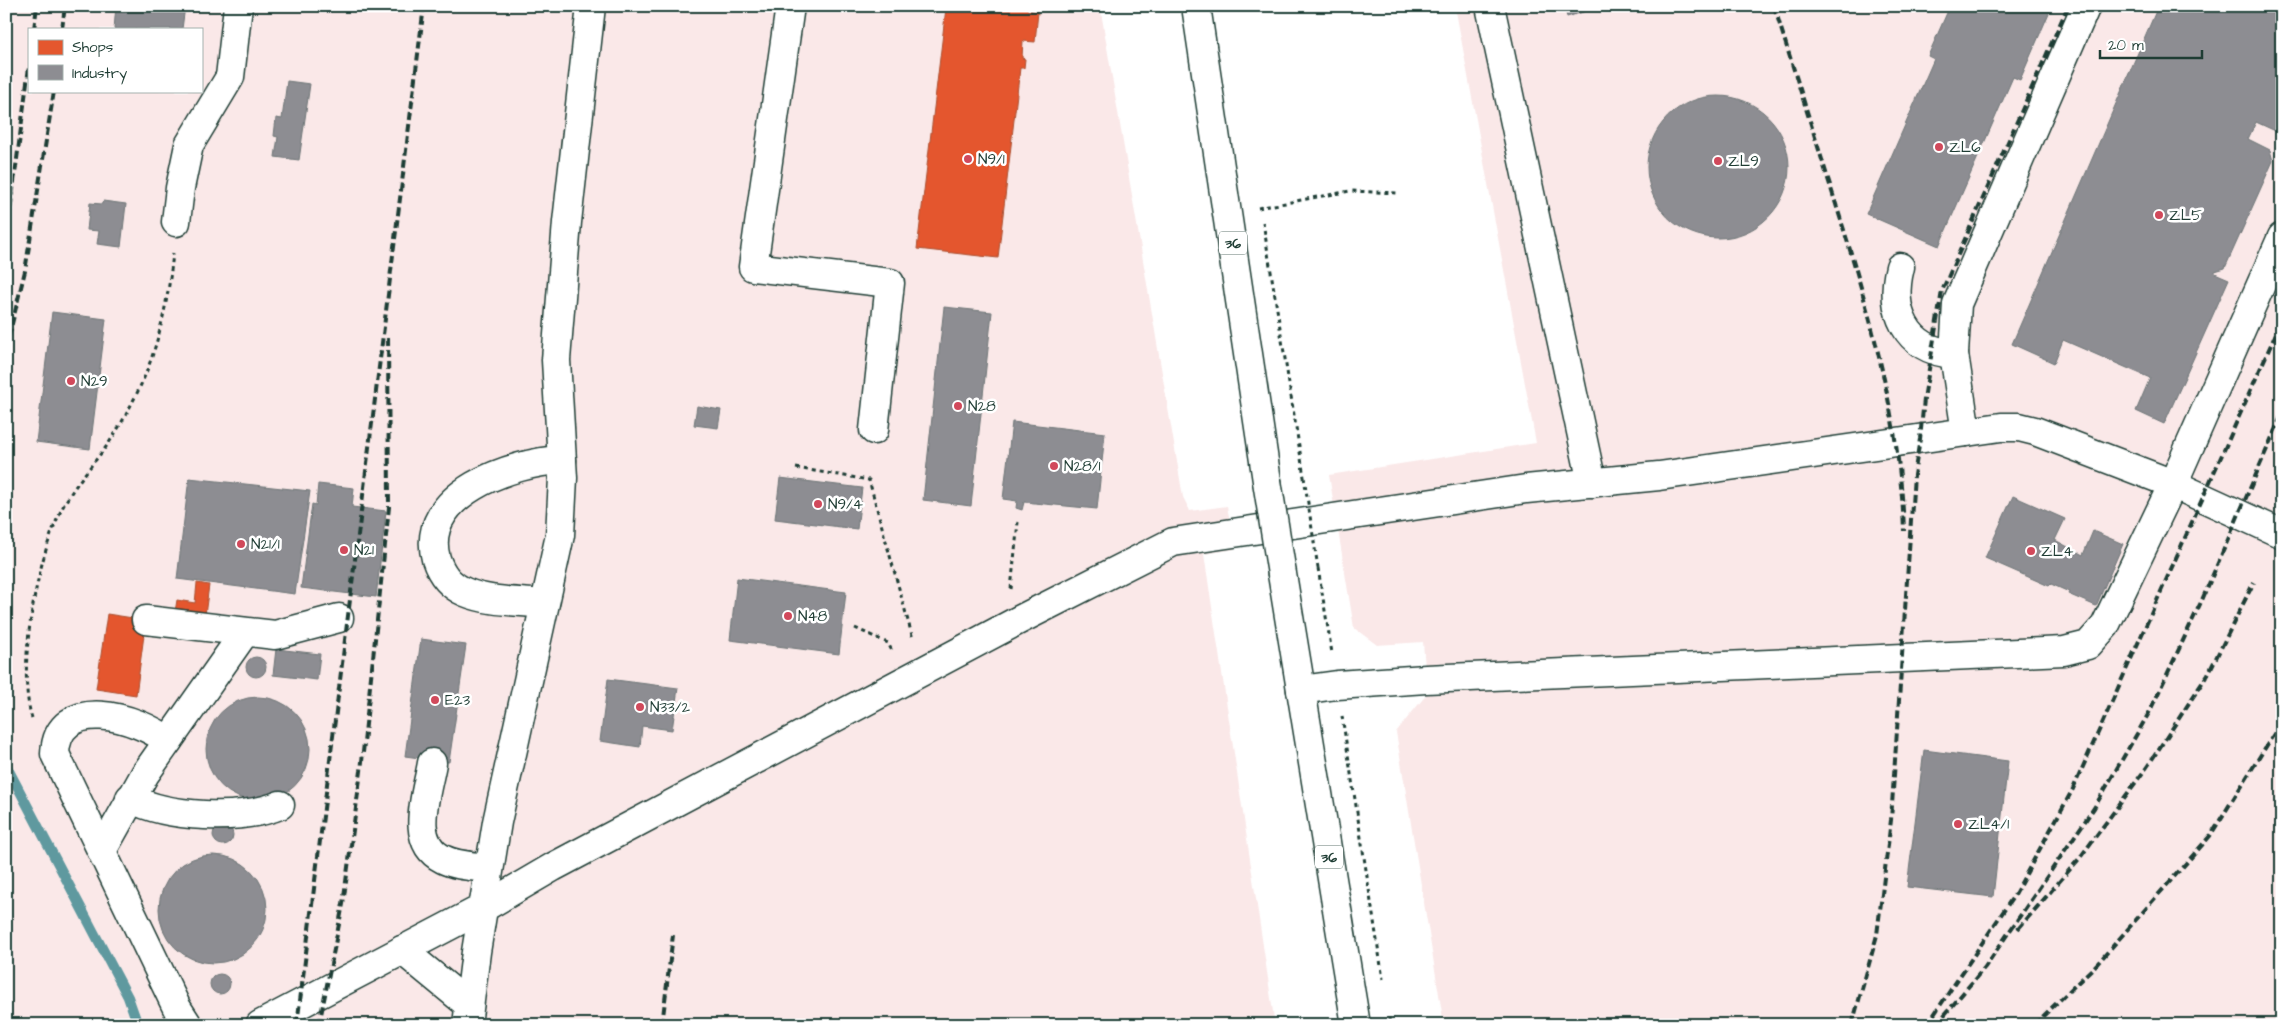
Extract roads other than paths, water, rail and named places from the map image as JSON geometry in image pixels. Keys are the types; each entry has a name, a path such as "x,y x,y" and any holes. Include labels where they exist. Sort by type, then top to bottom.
{"main road":[{"path":"176,222 180,188 190,145 230,78 238,6"},
{"path":"468,1015 489,868 543,604 560,535 563,501 556,360 567,222 591,6"},
{"path":"790,6 753,268 890,283 874,430"},
{"name":"36","path":"1196,6 1267,481 1356,1025"},
{"path":"1490,6 1592,483"},
{"path":"1966,432 1954,354 1955,320 1961,291 2086,6"},
{"path":"1302,690 1337,685 1466,677 2064,651 2088,645 2105,626 2173,484 2282,237"},
{"path":"1900,267 1897,280 1897,306 1904,324 1912,337 1921,344 1939,352 1954,354"},
{"path":"260,1025 483,908 553,867 1019,620 1173,542 1526,490 1659,476 2000,427 2019,427 2035,431 2173,484 2282,534"},
{"path":"543,604 486,598 464,592 450,583 440,570 433,536 445,510 458,498 489,478 524,464 562,460"},
{"path":"146,620 276,635 339,618"},
{"path":"102,851 130,798 245,632"},
{"path":"168,741 157,732 137,723 92,715 80,718 69,724 56,742 55,754 177,1008 188,1025"},
{"path":"432,764 422,828 425,843 433,853 444,860 489,868"},
{"path":"130,798 162,809 212,815 250,814 280,805"},
{"path":"402,950 468,1015"}],"waterway":[{"path":"6,765 128,997 138,1025"}],"railway":[{"path":"34,28 37,6"},
{"path":"62,28 65,6"},
{"path":"297,1025 424,6"},
{"path":"1774,6 1847,239 1870,321 1889,404 1896,446 1904,531"},
{"path":"1852,1025 1877,935 1891,820 1914,475 1924,399 1942,291 2068,6"},
{"path":"6,243 28,75"},
{"path":"6,348 25,271 54,92"},
{"path":"1927,1025 2015,894 2073,789 2282,320"},
{"path":"319,1025 343,904 361,771 389,507 388,335"},
{"path":"1936,1025 1985,967 2094,808 2149,713 2202,600 2282,414"},
{"path":"2018,929 2079,859 2147,767 2208,674 2254,582"},
{"path":"2034,1025 2097,964 2210,836 2282,721"},
{"path":"662,1025 673,935"}],"place":[{"name":"ZL6","path":"1939,147"},
{"name":"N9/1","path":"968,159"},
{"name":"ZL9","path":"1718,161"},
{"name":"ZL5","path":"2159,215"},
{"name":"N29","path":"71,381"},
{"name":"N28","path":"958,406"},
{"name":"N28/1","path":"1054,466"},
{"name":"N9/4","path":"818,504"},
{"name":"N21/1","path":"241,544"},
{"name":"N21","path":"344,550"},
{"name":"ZL4","path":"2031,551"},
{"name":"N48","path":"788,616"},
{"name":"E23","path":"435,700"},
{"name":"N33/2","path":"640,707"},
{"name":"ZL4/1","path":"1958,824"}]}
